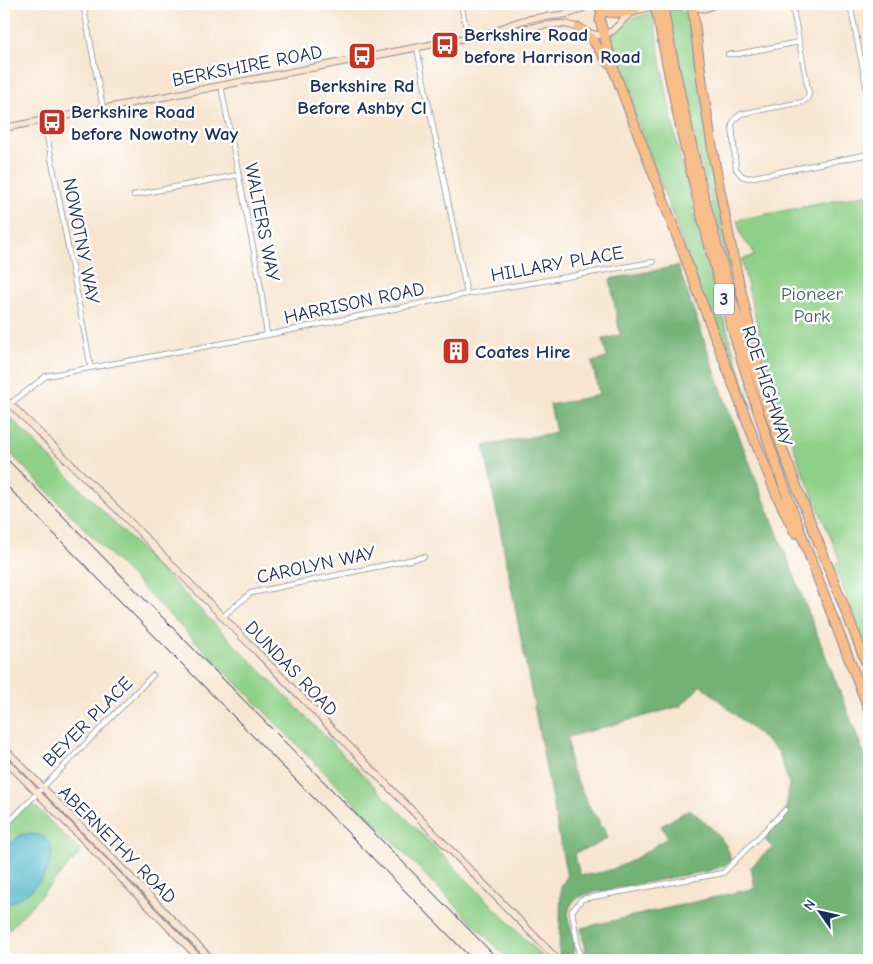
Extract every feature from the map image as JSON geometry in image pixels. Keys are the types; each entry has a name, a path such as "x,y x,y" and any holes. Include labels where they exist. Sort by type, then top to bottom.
{"highway":[{"name":"ROE HIGHWAY","path":"655,4 666,8"},
{"path":"635,11 612,13 603,6 600,21 615,73 759,451 777,496 816,576"},
{"path":"695,7 694,27 707,120 724,217 765,399"},
{"name":"ROE HIGHWAY","path":"666,8 682,106 727,282 765,399 799,492 869,670"},
{"name":"ROE HIGHWAY","path":"666,8 684,147 720,285 755,402 816,576 869,710"},
{"path":"578,28 592,39 615,73"}],"main road":[{"path":"565,14 577,4"},
{"name":"BERKSHIRE ROAD","path":"4,128 417,48 495,31 525,20 578,11 588,4"},
{"path":"603,35 615,29 626,17 635,11 683,5 695,7 715,4"},
{"name":"BERKSHIRE ROAD","path":"495,31 514,31 560,24 578,28 591,34 603,35"},
{"name":"DUNDAS ROAD","path":"4,398 129,521 558,960"},
{"name":"ABERNETHY ROAD","path":"4,748 40,791 201,960"},
{"name":"ABERNETHY ROAD","path":"4,759 40,791 212,960"}],"street":[{"path":"83,4 103,108"},
{"path":"461,4 468,37"},
{"path":"792,4 809,94 807,99 802,102 741,114 735,119 732,126 736,169 749,178 869,154"},
{"path":"850,4 869,100"},
{"path":"728,54 738,54 799,42"},
{"path":"417,48 467,294"},
{"name":"WALTERS WAY","path":"221,86 260,282 266,335"},
{"name":"NOWOTNY WAY","path":"44,120 91,368"},
{"path":"134,195 238,175"},
{"name":"HILLARY PLACE","path":"467,294 653,262"},
{"name":"HARRISON ROAD","path":"10,404 46,376 266,335 467,294"},
{"name":"CAROLYN WAY","path":"222,617 251,593 424,558"},
{"name":"BEYER PLACE","path":"4,827 153,674"},
{"path":"578,960 580,959 572,911 582,899 723,873 785,810"}],"green space":[{"path":"675,9 686,13 689,18 722,223 741,312 710,199 683,86 668,10"},
{"path":"653,13 667,95 694,214 752,409 745,411 619,72 609,37 632,18"},
{"name":"Pioneer Park","path":"869,194 869,654 834,565 840,560 800,465 774,392 741,259 754,256 752,249 742,238 737,220"},
{"path":"678,266 725,400 869,766 869,960 587,960 581,928 755,888 751,867 772,847 763,838 786,810 789,784 778,751 701,685 681,706 568,737 570,766 592,812 599,820 600,828 604,827 608,838 594,846 574,853 580,875 616,868 637,858 668,837 661,826 691,810 722,840 730,855 730,862 705,872 595,892 575,900 568,914 574,938 574,954 570,960 565,960 559,956 561,886 567,877 484,446 556,432 550,405 599,395 592,362 607,358 603,339 620,335 610,279"},
{"path":"4,411 546,960 509,960 4,447"},
{"path":"30,801 81,852 4,935 4,827"}],"water":[{"path":"22,834 38,835 46,839 51,845 51,860 48,869 38,884 4,908 4,851"}],"railway":[{"path":"4,456 499,960"},
{"path":"4,483 473,960"}],"place":[{"name":"Berkshire Road before Harrison Road","path":"445,45"},
{"name":"Berkshire Rd Before Ashby Cl","path":"362,56"},
{"name":"Berkshire Road before Nowotny Way","path":"52,122"},
{"name":"Coates Hire","path":"456,351"}]}
